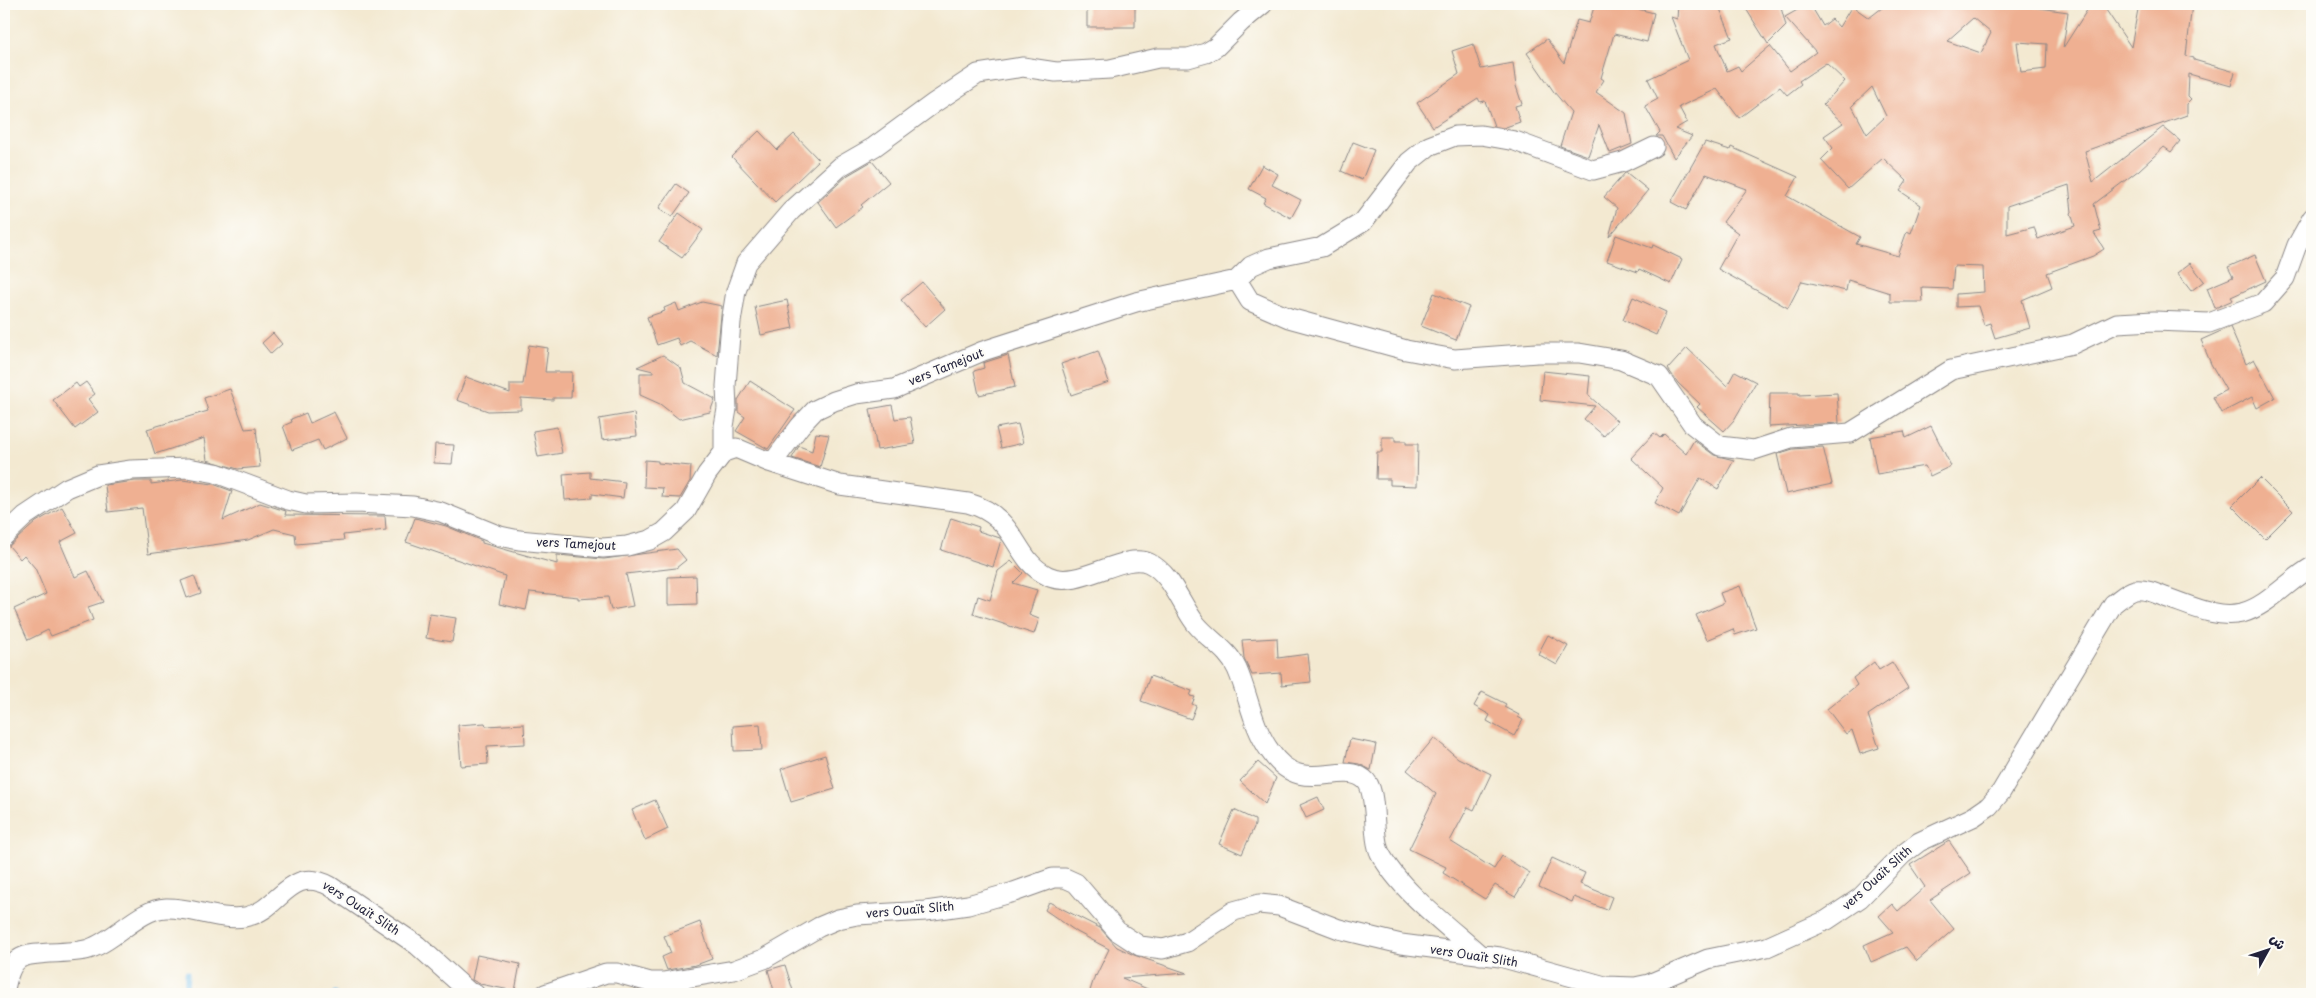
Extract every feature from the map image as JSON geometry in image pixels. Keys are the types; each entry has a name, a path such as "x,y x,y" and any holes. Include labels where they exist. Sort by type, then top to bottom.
{"street":[{"path":"1263,4 1241,22 1216,47 1206,53 1188,58 1158,58 1110,69 1056,72 1023,67 978,74 934,103 874,147 841,166 791,211 746,263 736,291 730,322 724,452 736,448 769,462 840,486 968,503 983,507 994,514 1005,525 1035,567 1049,577 1067,579 1137,560 1154,566 1167,579 1195,623 1208,637 1226,651 1237,668 1253,719 1269,751 1280,764 1294,773 1310,777 1349,774 1365,779 1370,787 1376,837 1380,852 1390,868 1404,886 1480,955"},
{"path":"1654,147 1623,162 1593,170 1515,141 1481,135 1455,136 1429,146 1409,162 1363,222 1322,247 1269,258 1251,266 1237,280 1250,302 1289,318 1406,350 1455,359 1538,353 1579,353 1621,360 1659,376 1693,425 1720,446 1754,450 1790,438 1850,433 1951,370 2073,344 2117,323 2154,321 2209,323 2263,303 2285,278 2297,245 2312,218"},
{"name":"vers Tamejout","path":"769,462 776,458 800,426 815,410 834,401 856,394 894,389 983,352 1136,302 1237,280"},
{"name":"vers Tamejout","path":"4,536 25,516 66,488 98,475 131,470 188,468 216,473 288,500 306,504 357,503 413,506 441,512 500,536 519,540 603,548 626,546 650,540 664,532 686,511 707,474 724,452"},
{"name":"vers Ouaït Slith","path":"545,994 606,973 663,982 734,970 764,959 818,927 838,919 857,915 926,911 968,905 1014,892 1053,878 1065,878 1076,883 1117,931 1140,946 1163,949 1187,942 1234,911 1258,904 1279,906 1339,929 1401,944 1514,960 1605,986 1635,987 1649,984 1708,959 1767,948 1827,920 1860,898 1902,855 1919,842 1973,817 1989,806 2001,792 2113,604 2124,596 2134,591 2145,590 2208,612 2225,615 2242,613 2256,608 2312,567"},
{"name":"vers Ouaït Slith","path":"4,993 12,966 25,955 70,953 88,950 103,944 155,909 166,908 232,917 246,917 261,911 293,885 305,879 320,880 387,924 417,945 469,992 475,994"}],"building":[{"path":"1087,4 1135,4 1135,27 1087,27"},
{"path":"1595,4 1618,4 1654,13 1647,42 1614,34 1601,78 1604,80 1596,92 1626,113 1632,144 1610,153 1599,125 1588,156 1560,146 1571,112 1554,92 1527,53 1547,39 1564,63 1577,20 1589,23"},
{"path":"1678,4 1718,4 1732,38 1716,44 1727,71 1738,66 1741,71 1770,46 1790,71 1816,52 1785,17 1808,4 1810,4 1823,26 1832,19 1839,27 1852,6 1869,18 1887,4 2011,4 2068,12 2063,48 2091,4 2109,4 2106,10 2131,47 2139,4 2192,4 2186,56 2235,72 2231,86 2189,74 2188,97 2191,100 2187,104 2187,115 2085,151 2093,182 2163,127 2180,141 2171,152 2164,147 2139,170 2094,204 2101,231 2094,233 2104,249 2093,256 2047,273 2052,287 2022,300 2030,328 1995,338 1990,323 1984,325 1978,306 1956,307 1956,294 1984,292 1983,267 1954,266 1952,289 1922,288 1923,302 1890,302 1890,293 1848,280 1846,291 1802,281 1788,308 1718,269 1738,233 1723,222 1747,189 1706,174 1686,210 1671,202 1705,142 1730,150 1731,147 1798,177 1787,196 1860,237 1856,244 1898,256 1907,231 1911,233 1921,205 1900,191 1907,181 1883,158 1848,189 1821,160 1833,148 1824,136 1843,123 1823,105 1845,81 1826,63 1799,81 1801,84 1787,95 1780,87 1739,118 1717,89 1679,107 1687,122 1675,129 1692,136 1674,158 1662,136 1656,136 1660,132 1645,106 1658,99 1648,79 1688,60 1671,17 1677,19","holes":["1973,18 1991,33 1981,53 1947,41","2017,42 2047,44 2046,69 2021,72","1872,87 1886,116 1867,134 1852,106","2069,185 2071,213 2075,226 2038,239 2034,227 2007,234 2007,206"]},
{"path":"1743,4 1780,4 1786,26 1768,44"},
{"path":"1473,44 1481,69 1513,63 1516,86 1522,104 1515,106 1520,122 1503,128 1494,126 1485,101 1480,102 1478,98 1433,127 1417,103 1459,74 1452,51"},
{"path":"759,131 777,150 794,134 819,160 775,202 732,157"},
{"path":"1353,142 1374,150 1362,180 1341,171"},
{"path":"872,161 889,182 861,205 863,207 836,227 818,202 848,175"},
{"path":"1262,165 1278,174 1272,185 1301,200 1291,218 1263,203 1266,198 1249,189"},
{"path":"1625,173 1648,190 1609,237 1617,208 1604,197"},
{"path":"676,184 689,193 672,217 659,208"},
{"path":"679,213 703,230 682,258 659,242"},
{"path":"1616,235 1652,248 1653,245 1682,259 1671,284 1639,269 1638,272 1607,261"},
{"path":"2255,255 2266,281 2231,297 2233,300 2215,308 2207,288 2233,277 2228,267"},
{"path":"2190,263 2204,281 2191,291 2177,273"},
{"path":"922,282 945,309 925,327 901,300"},
{"path":"1434,293 1469,307 1456,340 1421,326"},
{"path":"1633,297 1666,312 1656,335 1623,320"},
{"path":"787,300 793,328 761,335 755,307"},
{"path":"702,302 722,306 717,355 690,341 680,346 677,338 657,345 647,317 665,311 664,308 676,303 679,311"},
{"path":"2230,327 2246,364 2254,359 2275,398 2257,408 2252,397 2221,413 2213,397 2226,390 2211,364 2201,340"},
{"path":"273,333 282,344 271,354 262,343"},
{"path":"529,345 548,348 545,372 572,372 571,398 553,398 553,400 521,398 521,410 488,411 457,400 466,377 510,393 510,384 523,384"},
{"path":"1687,348 1727,386 1735,371 1756,382 1734,420 1724,431 1697,407 1700,404 1678,383 1668,369"},
{"path":"1098,351 1109,382 1071,395 1061,364"},
{"path":"663,355 681,368 685,383 715,399 710,412 679,419 660,404 640,395 640,373 653,373 653,371 637,367"},
{"path":"1008,355 1015,387 979,395 974,371 984,368 983,363"},
{"path":"1543,371 1590,376 1588,395 1617,421 1604,436 1584,419 1595,406 1540,400"},
{"path":"750,381 795,410 768,449 736,431 745,417 738,412 738,400"},
{"path":"86,382 95,394 88,399 98,412 75,429 53,400 76,383 79,387"},
{"path":"230,389 245,429 256,428 260,467 238,469 207,460 204,438 155,454 147,429 208,411 204,398"},
{"path":"1770,393 1799,393 1799,395 1837,393 1839,423 1769,427"},
{"path":"892,405 895,419 910,417 915,444 877,450 870,409"},
{"path":"334,412 347,438 323,450 318,440 292,450 283,426 292,422 291,419 306,413 310,423"},
{"path":"634,413 637,436 602,440 599,419"},
{"path":"1018,424 1023,443 1001,448 996,428"},
{"path":"1931,426 1951,466 1930,476 1925,466 1877,474 1870,437 1904,431 1906,438"},
{"path":"557,427 562,453 538,457 533,431"},
{"path":"816,433 829,435 820,467 792,458 799,446 812,451"},
{"path":"1654,433 1660,438 1664,434 1686,454 1694,440 1714,455 1734,460 1718,489 1700,478 1679,516 1655,503 1663,488 1631,458"},
{"path":"1382,437 1395,437 1395,441 1406,441 1406,444 1418,444 1417,486 1390,485 1390,479 1376,479 1377,452 1382,452"},
{"path":"435,444 454,445 452,464 434,463"},
{"path":"1823,447 1832,484 1786,494 1777,454 1793,449"},
{"path":"645,460 691,466 690,481 680,498 662,497 663,488 644,487"},
{"path":"590,472 590,478 625,482 623,498 592,494 592,498 565,500 563,474"},
{"path":"2260,478 2293,511 2265,539 2232,506"},
{"path":"182,480 213,484 232,491 223,520 260,503 286,511 285,515 385,516 386,530 343,535 344,540 296,544 295,534 274,529 248,540 148,554 142,508 108,512 105,485 135,481 151,481 151,484"},
{"path":"62,507 77,533 60,542 75,577 88,571 103,602 88,607 93,620 51,636 48,630 28,640 14,609 46,594 35,568 24,555 20,559 9,546 36,522"},
{"path":"415,518 446,526 482,541 482,543 557,564 557,555 604,559 677,549 686,560 676,568 626,574 633,606 611,610 608,597 578,599 578,597 530,592 526,610 499,604 505,576 406,542"},
{"path":"951,518 979,527 978,531 1000,538 993,567 941,550"},
{"path":"1011,561 1023,573 1013,583 1037,590 1029,615 1039,619 1034,634 973,614 978,596 990,600 998,571"},
{"path":"194,576 201,593 187,598 181,581"},
{"path":"696,576 697,604 668,605 668,577"},
{"path":"1740,586 1756,628 1735,635 1733,629 1707,640 1696,615 1724,603 1720,593"},
{"path":"430,614 456,618 452,642 426,638"},
{"path":"1548,635 1568,646 1557,665 1538,654"},
{"path":"1277,638 1278,658 1308,654 1311,682 1282,685 1281,673 1252,675 1244,658 1242,640"},
{"path":"1874,662 1879,670 1892,662 1908,688 1868,715 1879,748 1860,754 1852,730 1846,734 1827,709 1857,685 1853,678"},
{"path":"1150,676 1192,691 1190,696 1195,697 1192,704 1196,706 1191,719 1141,701"},
{"path":"1482,692 1506,704 1504,707 1519,715 1518,717 1523,720 1514,736 1487,721 1490,715 1474,706"},
{"path":"485,723 486,726 524,724 525,744 487,746 488,764 461,766 458,725"},
{"path":"760,724 762,750 734,751 733,726"},
{"path":"1434,738 1458,758 1491,774 1474,810 1468,807 1450,841 1494,869 1502,856 1530,873 1515,897 1495,885 1485,899 1443,873 1446,867 1409,849 1436,794 1407,770"},
{"path":"1350,739 1376,744 1371,770 1359,764 1345,762"},
{"path":"825,755 835,789 791,802 781,769"},
{"path":"1258,762 1276,778 1265,804 1240,781"},
{"path":"1318,797 1324,810 1306,818 1300,805"},
{"path":"655,800 668,829 645,840 632,810"},
{"path":"1234,810 1255,820 1255,825 1242,854 1219,844"},
{"path":"1949,841 1971,873 1930,900 1954,929 1917,961 1906,947 1871,962 1864,945 1893,932 1879,916 1892,904 1898,911 1925,887 1910,865"},
{"path":"1552,858 1585,873 1580,884 1612,897 1607,910 1574,897 1572,902 1539,887"},
{"path":"1049,902 1100,928 1117,947 1134,955 1187,973 1122,978 1159,994 1089,994 1095,975 1109,949 1077,932 1045,910"},
{"path":"700,922 712,959 696,965 667,970 662,957 671,953 664,936"},
{"path":"477,955 520,964 515,991 480,984 472,980"},
{"path":"785,965 794,994 775,994 768,970"}],"waterway":[{"path":"186,994 187,973"}]}
